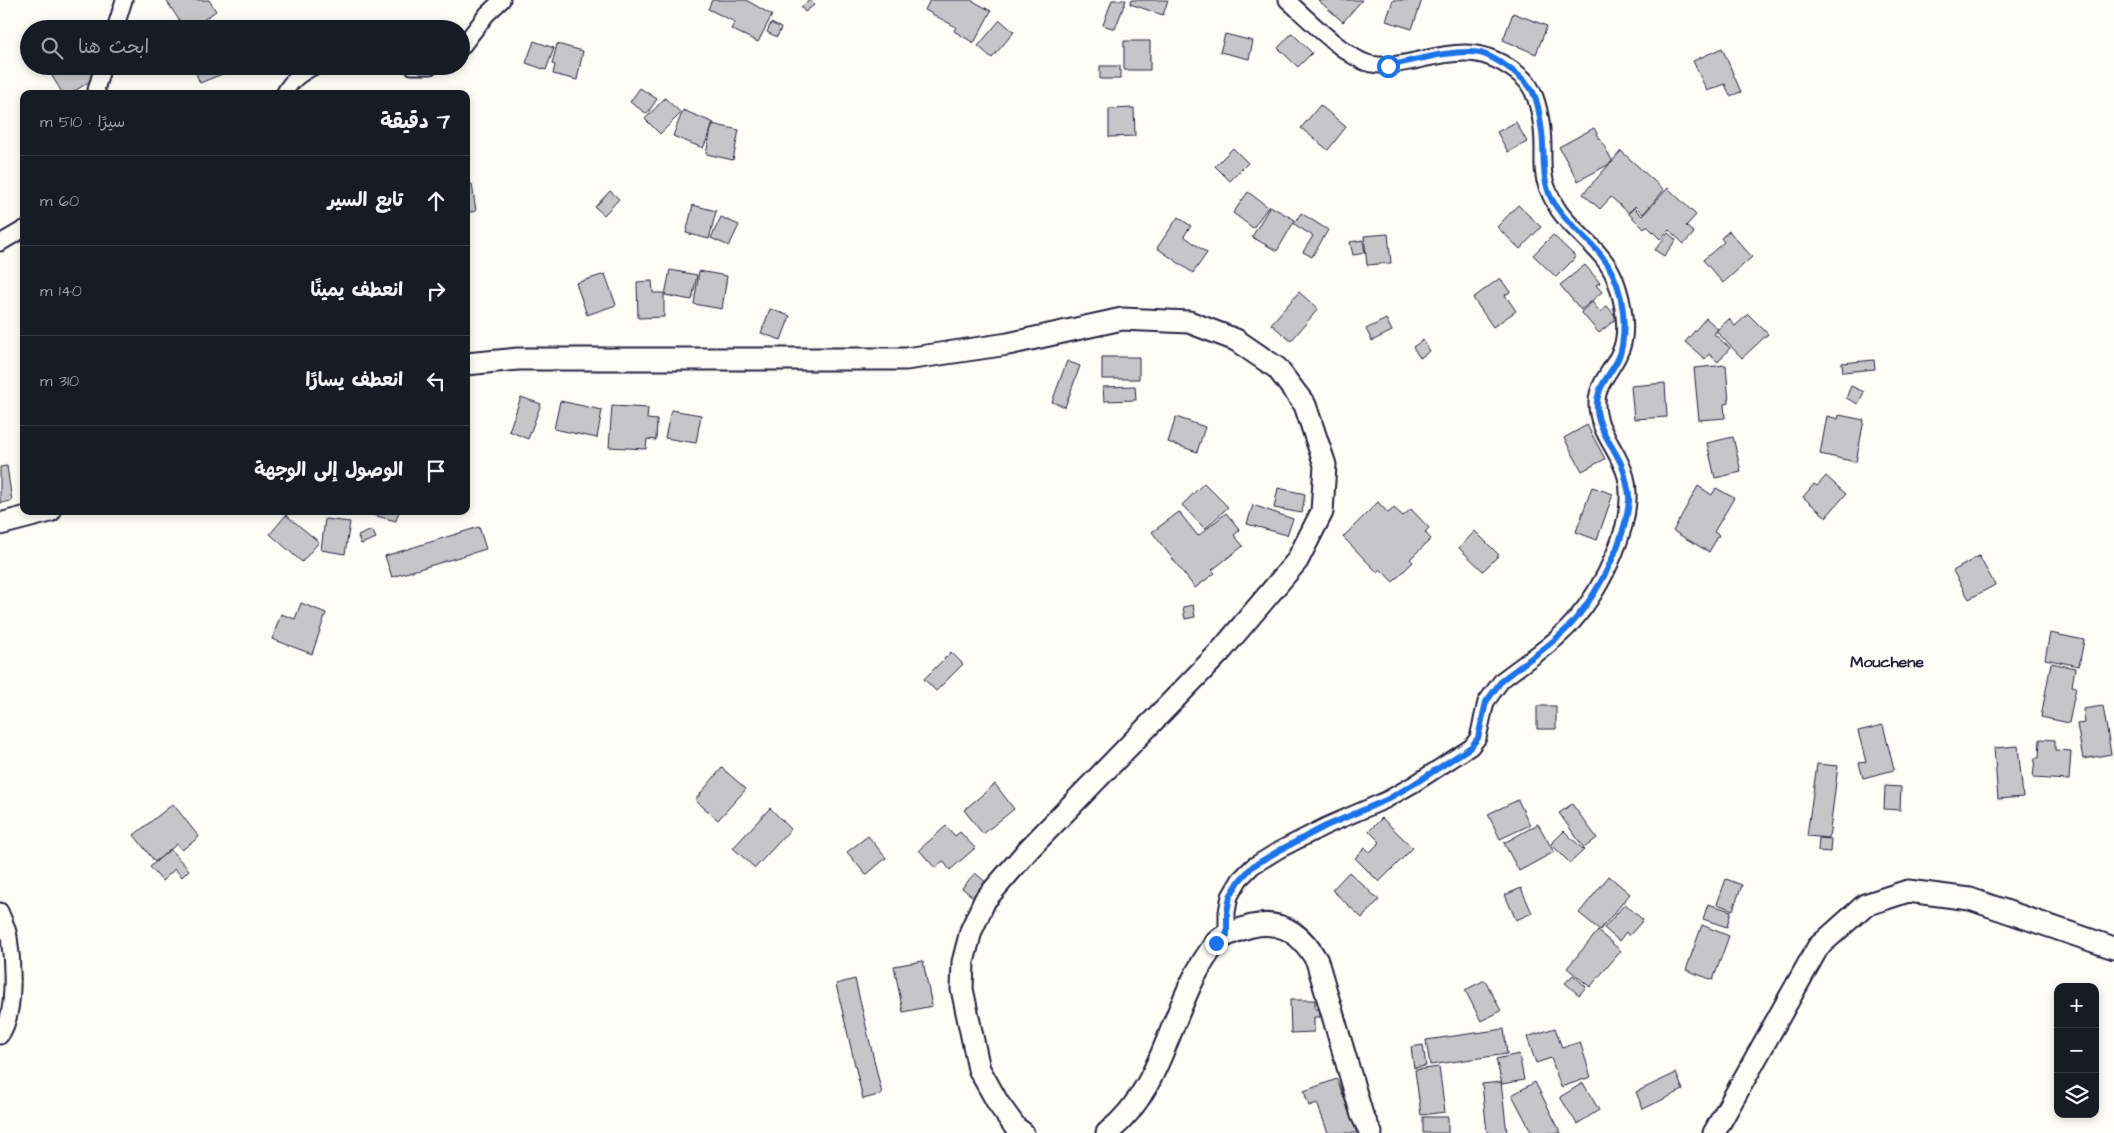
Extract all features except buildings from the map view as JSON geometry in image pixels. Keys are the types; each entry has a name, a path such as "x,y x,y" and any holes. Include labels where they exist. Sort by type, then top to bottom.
{"main road":[{"path":"470,364 518,359 906,359 1008,344 1122,319 1151,320 1189,322 1236,340 1277,368 1305,405 1325,464 1322,512 1297,561 1220,652 1028,849 985,900 971,931 963,962 962,989 979,1069 998,1103 1016,1128 1023,1133"},
{"path":"0,524 35,515"},
{"path":"1714,1133 1818,946 1866,905 1908,891 1970,899 2114,948"},
{"path":"1107,1133 1131,1111 1148,1082 1199,968 1216,943 1221,937 1250,926 1279,925 1300,938 1309,947 1320,966 1362,1115 1371,1133"}],"street":[{"path":"118,20 124,0"},
{"path":"470,36 487,14 502,0"},
{"path":"1227,935 1227,912 1230,896 1240,880 1253,866 1326,826 1407,788 1471,747 1478,738 1486,702 1493,691 1502,680 1573,622 1593,592 1614,554 1625,524 1629,498 1626,476 1618,456 1602,430 1597,412 1597,398 1602,384 1621,351 1624,333 1623,307 1614,277 1601,255 1562,216 1545,183 1540,121 1537,100 1532,89 1523,78 1495,59 1479,53 1463,52 1388,66 1369,64 1356,58 1288,0"},
{"path":"96,90 100,75"},
{"path":"286,90 299,75"},
{"path":"0,243 20,231"},
{"path":"0,911 9,935 13,987 6,1029 0,1036"}],"district":[{"name":"Mouchene","path":"1887,662"}],"route":[{"path":"1216,943 1221,937 1227,935 1227,912 1230,896 1240,880 1253,866 1326,826 1386,800 1471,747 1478,738 1486,702 1493,691 1502,680 1573,622 1593,592 1614,554 1625,524 1629,498 1626,476 1618,456 1602,430 1597,412 1597,398 1602,384 1621,351 1624,333 1623,307 1614,277 1601,255 1562,216 1545,183 1543,165 1544,146 1537,100 1532,89 1523,78 1495,59 1479,53 1463,52 1388,66"}]}
